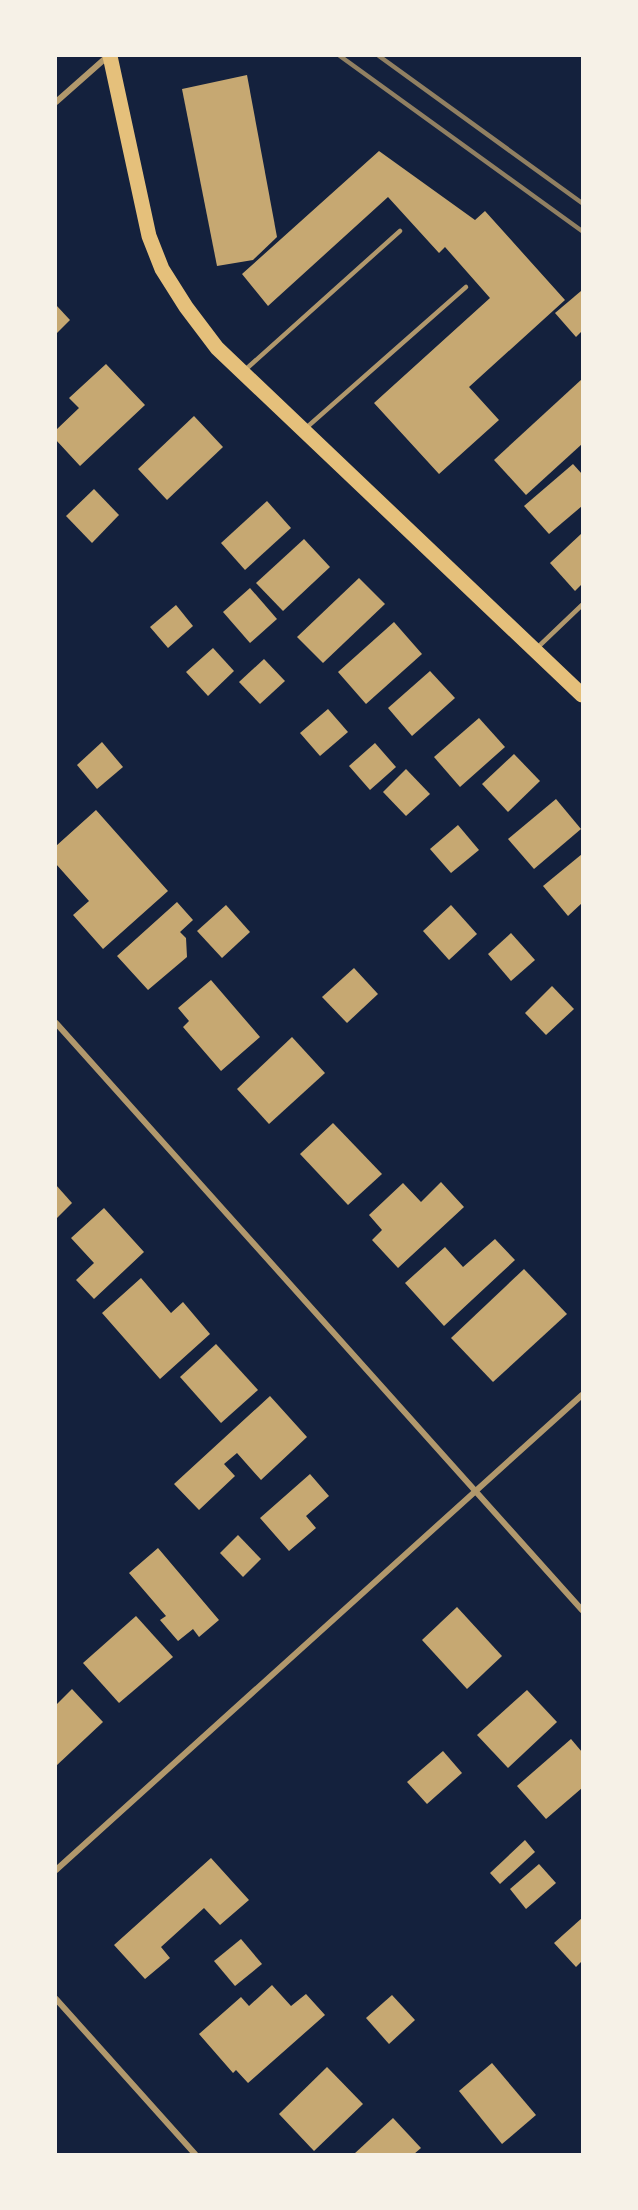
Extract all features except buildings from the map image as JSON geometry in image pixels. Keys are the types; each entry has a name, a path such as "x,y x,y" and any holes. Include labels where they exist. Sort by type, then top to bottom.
{"main road":[{"path":"109,56 149,236 162,269 186,307 218,348 582,695"}],"street":[{"path":"56,101 109,56"},
{"path":"56,1023 582,1610"},
{"path":"56,1870 582,1395"},
{"path":"56,1999 195,2154"}],"lane":[{"path":"243,372 400,231"},
{"path":"304,430 466,287"},
{"path":"535,650 582,605"}],"railway":[{"path":"340,56 582,231"},
{"path":"379,56 582,203"}]}
